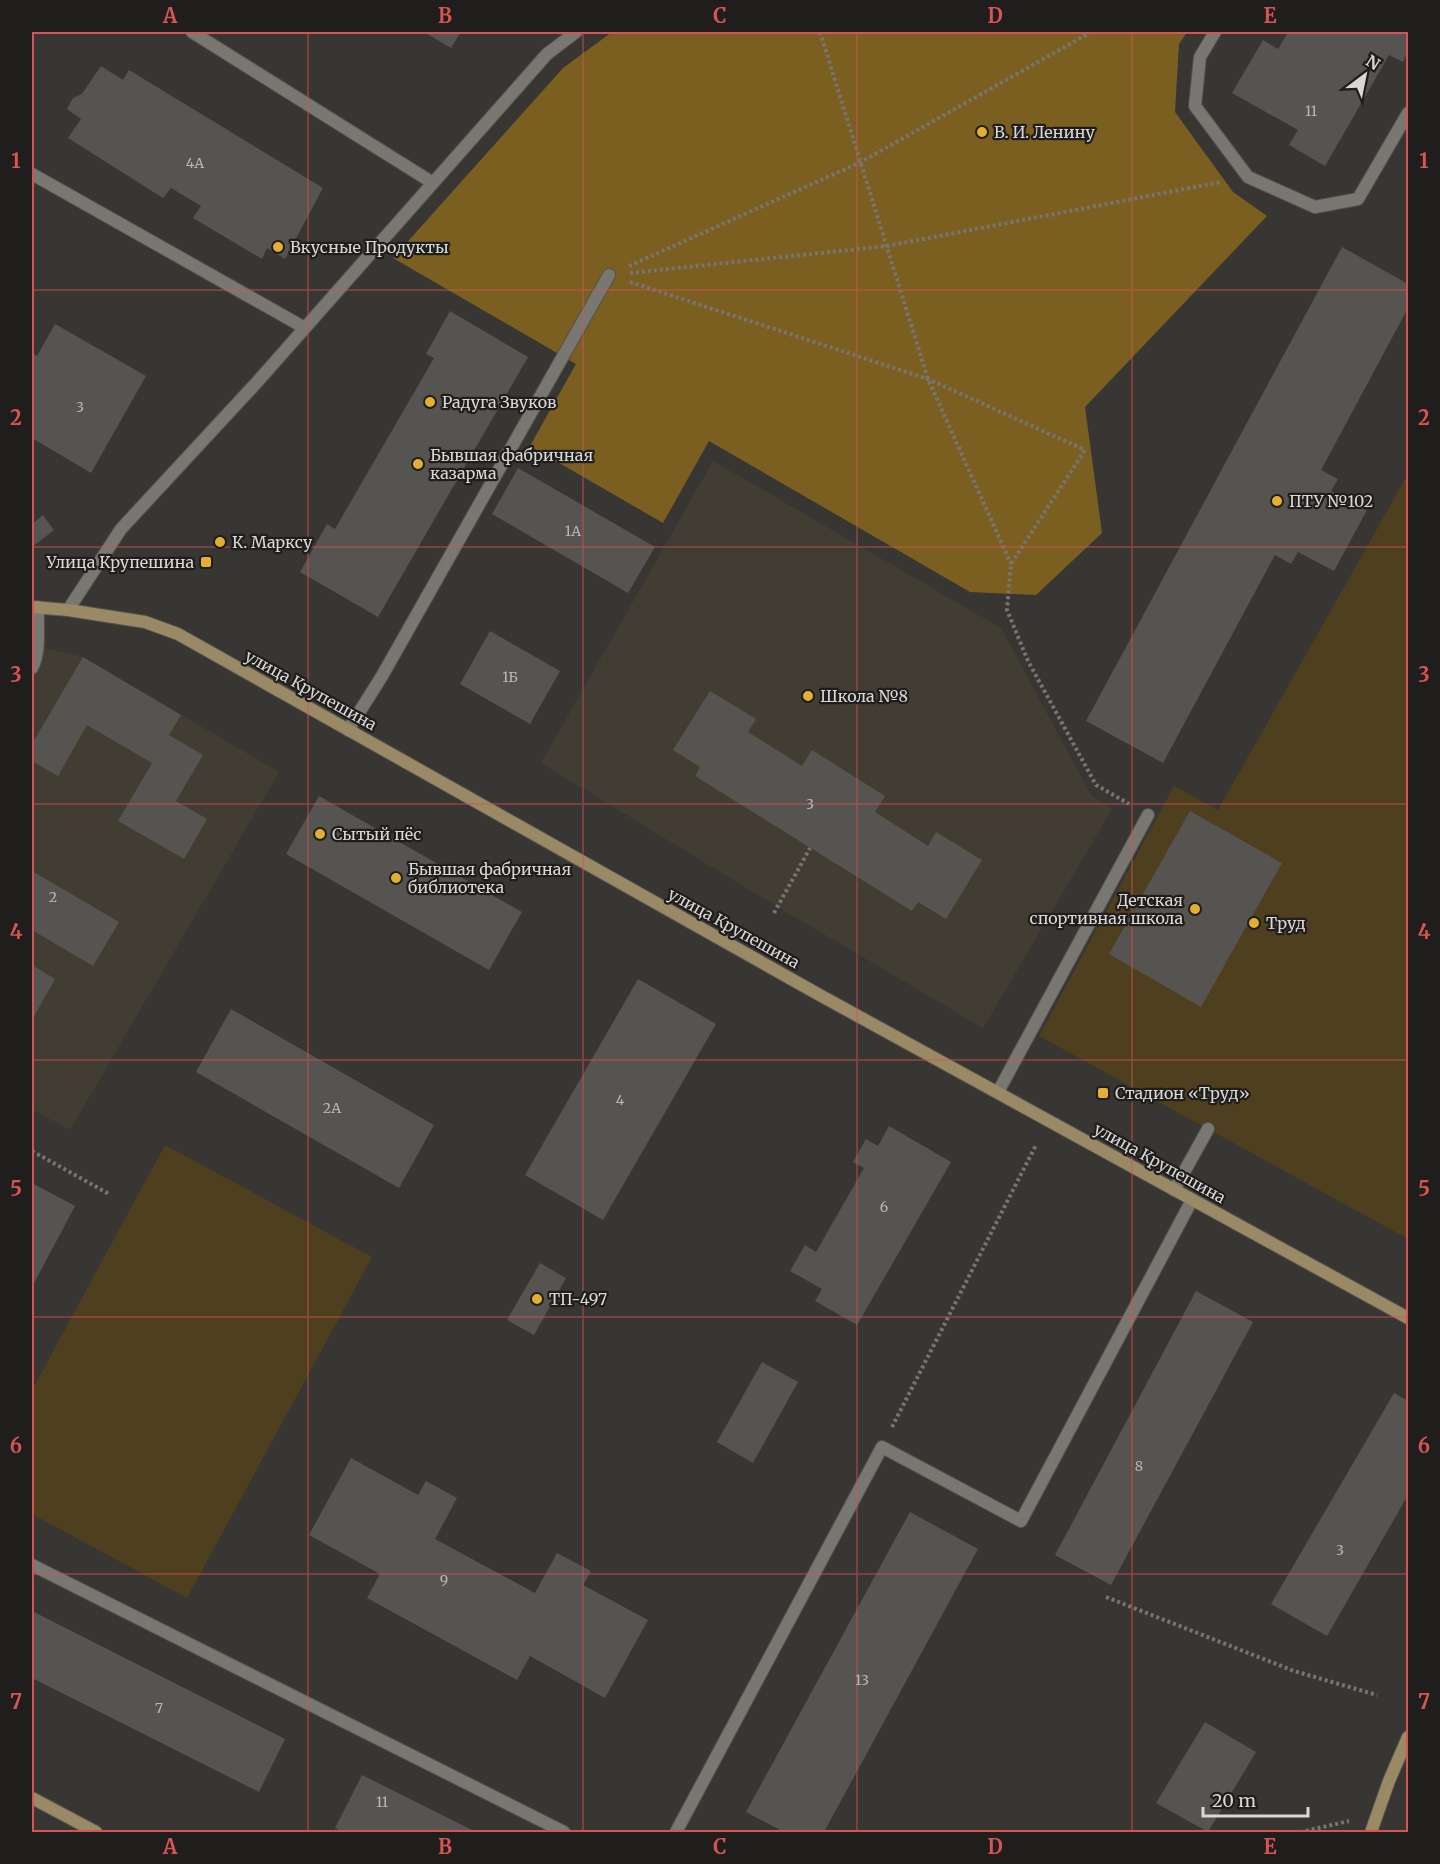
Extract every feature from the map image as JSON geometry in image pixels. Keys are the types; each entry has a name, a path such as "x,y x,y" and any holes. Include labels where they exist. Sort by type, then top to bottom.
{"main road":[{"name":"улица Крупешина","path":"35,607 68,609 145,622 178,634 705,931 1408,1318"},
{"path":"1371,1833 1389,1780 1408,1737"},
{"path":"32,1798 96,1833"}],"lane":[{"path":"192,32 433,183"},
{"path":"68,609 121,529 305,328 547,54 576,32"},
{"path":"1215,32 1200,57 1195,106 1248,177 1315,207 1358,199 1408,113"},
{"path":"32,174 305,328"},
{"path":"348,730 387,666 609,275"},
{"path":"32,668 37,646 35,607"},
{"path":"998,1092 1148,814"},
{"path":"1174,1190 1208,1129"},
{"path":"676,1833 882,1447 1021,1521 1192,1200"},
{"path":"32,1565 564,1833"}],"path":[{"path":"820,32 928,379 1011,564"},
{"path":"609,275 861,162 1091,32"},
{"path":"609,275 887,246 1248,177"},
{"path":"609,275 928,379 1084,450 1011,564 1007,610 1028,661 1096,785 1148,814"},
{"path":"774,913 810,848"},
{"path":"882,1447 1036,1145"},
{"path":"32,1151 109,1194"},
{"path":"1106,1597 1294,1671 1377,1695"},
{"path":"1282,1833 1301,1832 1349,1821"}],"shaded area":[{"path":"612,32 1187,32 1179,44 1175,112 1233,192 1267,216 1085,407 1102,533 1036,595 970,592 709,441 663,523 530,446 576,364 393,258 563,68"},
{"name":"Школа №8","path":"713,461 1001,628 1091,795 1112,809 983,1028 541,763"},
{"name":"Труд","path":"1408,474 1408,1239 1039,1036 1174,786 1218,810"},
{"path":"37,646 83,657 279,772 70,1130 32,1109 32,647"},
{"path":"165,1145 372,1257 187,1598 32,1514 32,1390"}],"building":[{"path":"424,32 461,32 451,48"},
{"path":"1288,32 1408,32 1408,52 1403,62 1389,55 1325,166 1289,145 1298,130 1232,93 1263,40 1278,49"},
{"path":"101,66 123,80 129,70 323,188 285,259 267,248 262,259 193,218 201,206 171,188 163,198 68,138 81,119 67,109 73,98 82,94"},
{"name":"ПТУ №102","path":"1342,247 1408,284 1408,308 1321,470 1338,479 1331,491 1367,510 1334,571 1298,552 1291,564 1275,555 1163,763 1086,721"},
{"path":"450,311 528,357 378,617 300,572 327,524 335,529 434,358 426,354"},
{"path":"55,324 146,376 91,473 32,438 32,352 37,356"},
{"path":"518,468 655,547 628,593 492,514"},
{"path":"43,515 54,530 35,545 32,541 32,524"},
{"path":"490,631 560,671 530,724 460,684"},
{"path":"83,657 181,715 169,735 203,755 176,801 207,819 184,859 118,821 152,763 87,725 58,776 32,761 32,744"},
{"path":"710,691 756,719 748,732 802,766 812,750 885,796 875,812 928,846 936,832 982,860 946,919 918,902 912,911 695,776 700,767 673,750"},
{"path":"319,796 522,912 489,970 286,854"},
{"name":"Детская спортивная школа","path":"1190,811 1282,863 1201,1007 1109,954"},
{"path":"32,871 119,922 93,966 32,930"},
{"path":"32,965 55,979 32,1020"},
{"path":"638,979 716,1024 603,1220 525,1175"},
{"path":"231,1009 434,1125 399,1188 196,1072"},
{"path":"889,1126 951,1162 857,1325 815,1301 822,1289 790,1271 805,1245 816,1252 864,1168 853,1162 866,1139 878,1146"},
{"path":"32,1183 75,1206 32,1287"},
{"name":"ТП-497","path":"540,1263 566,1278 534,1335 507,1320"},
{"path":"1196,1291 1253,1322 1111,1585 1055,1555"},
{"path":"762,1362 798,1382 753,1463 717,1442"},
{"path":"1394,1393 1408,1401 1408,1495 1327,1636 1271,1604"},
{"path":"351,1458 418,1495 426,1481 457,1498 435,1539 535,1593 557,1553 591,1571 583,1585 648,1620 605,1698 530,1656 517,1680 367,1598 380,1574 309,1535"},
{"path":"910,1512 978,1549 824,1832 784,1832 746,1812"},
{"path":"32,1611 285,1739 259,1792 32,1678"},
{"path":"1205,1722 1256,1752 1208,1832 1156,1803"},
{"path":"362,1775 476,1832 344,1832 335,1828"}],"place":[{"name":"В. И. Ленину","path":"982,132"},
{"name":"Вкусные Продукты","path":"278,247"},
{"name":"Радуга Звуков","path":"430,402"},
{"name":"Бывшая фабричная казарма","path":"418,464"},
{"name":"ПТУ №102","path":"1277,501"},
{"name":"К. Марксу","path":"220,542"},
{"name":"Улица Крупешина","path":"206,562"},
{"name":"Школа №8","path":"808,696"},
{"name":"Сытый пёс","path":"320,834"},
{"name":"Бывшая фабричная библиотека","path":"396,878"},
{"name":"Детская спортивная школа","path":"1195,909"},
{"name":"Труд","path":"1254,923"},
{"name":"Стадион «Труд»","path":"1103,1093"},
{"name":"ТП-497","path":"537,1299"}]}
